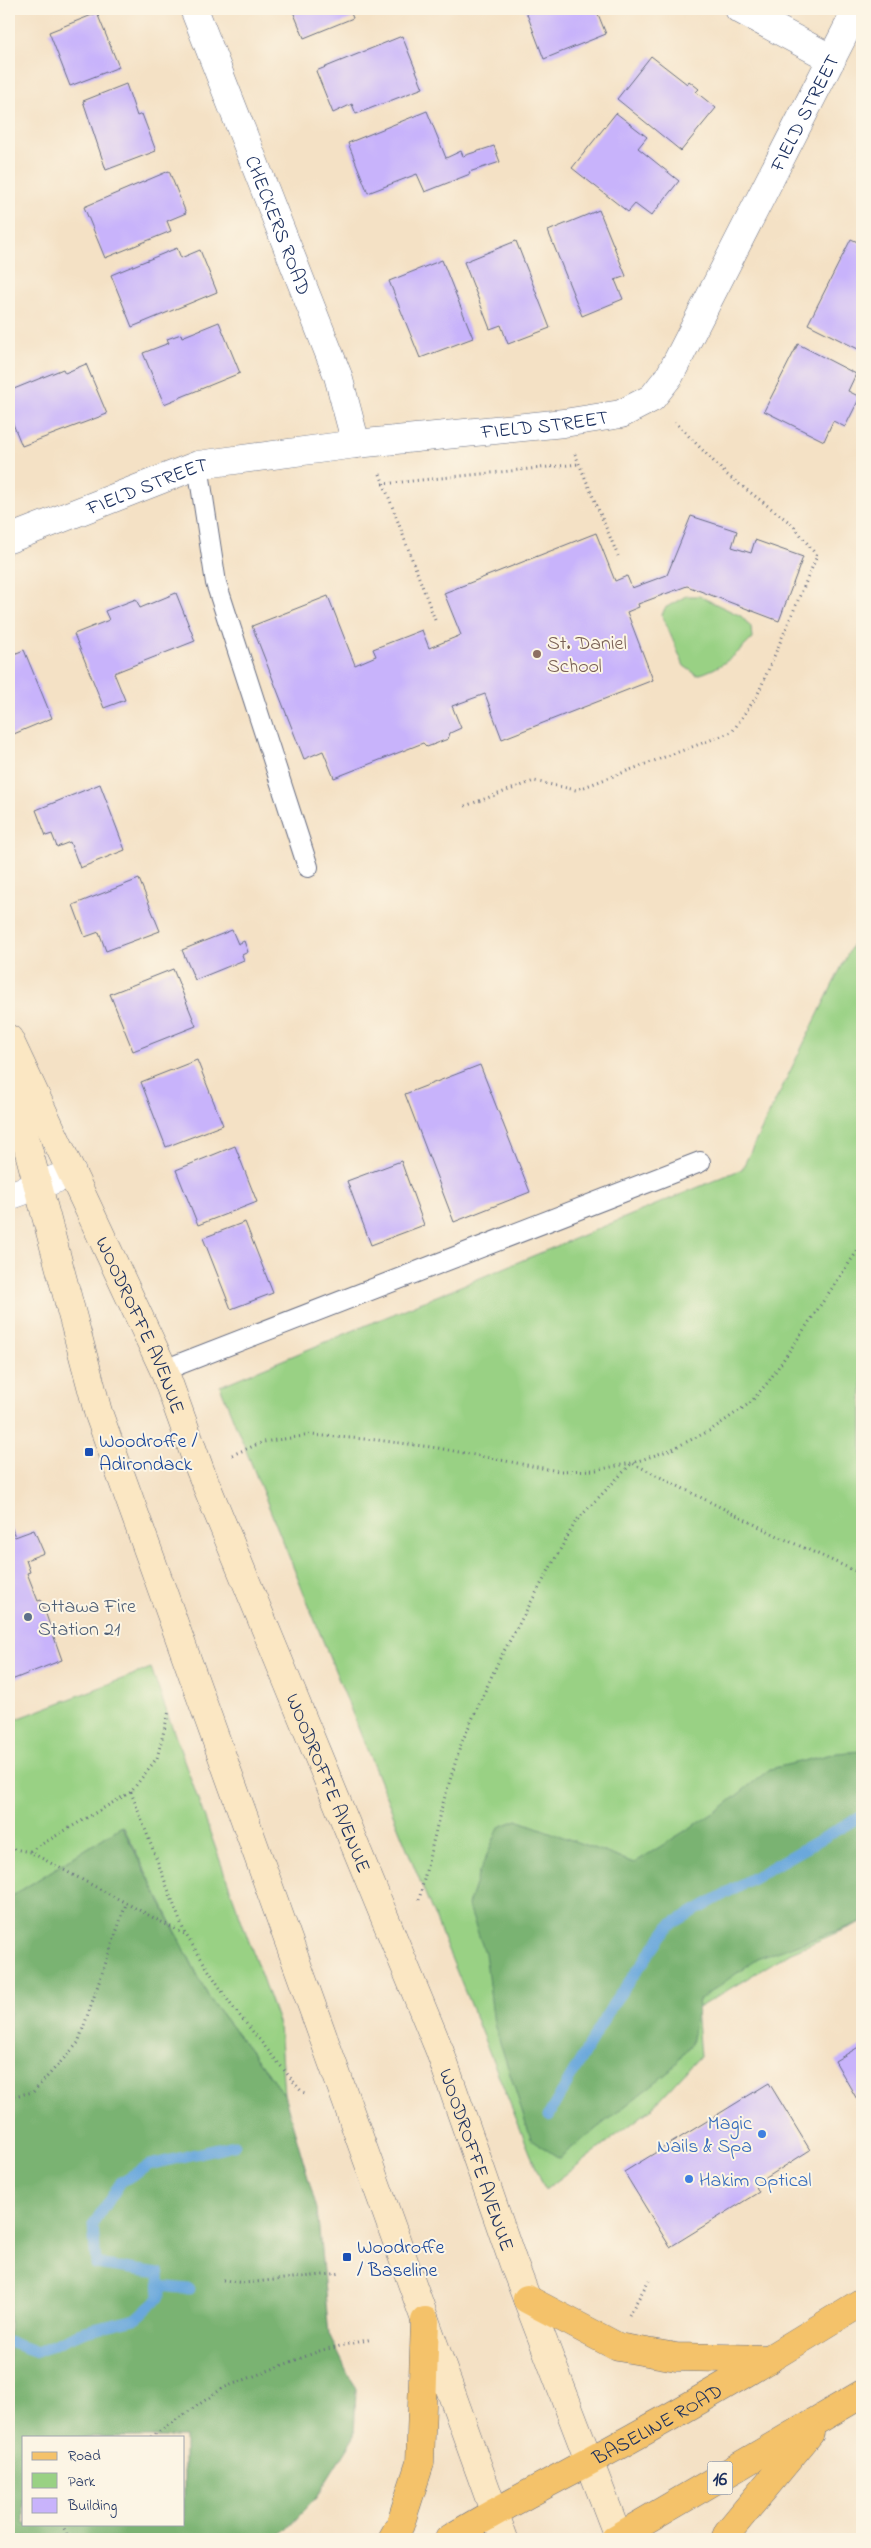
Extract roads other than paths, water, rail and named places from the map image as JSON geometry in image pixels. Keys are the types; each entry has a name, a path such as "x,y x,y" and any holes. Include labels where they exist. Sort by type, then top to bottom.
{"main road":[{"name":"WOODROFFE AVENUE","path":"9,1038 164,1370 200,1470 438,2049 527,2299 617,2539"},
{"path":"9,1077 98,1412 351,2108 425,2321 504,2539"},
{"path":"527,2299 618,2347 676,2357 770,2359"},
{"name":"BASELINE ROAD","path":"448,2539 495,2511 770,2359 862,2302"},
{"path":"392,2539 400,2525 420,2463 425,2321"},
{"name":"16","path":"617,2539 862,2394"},
{"path":"725,2539 728,2532 822,2419"}],"street":[{"name":"CHECKERS ROAD","path":"194,9 365,443"},
{"path":"739,9 832,59"},
{"name":"FIELD STREET","path":"9,539 198,465 365,443 564,423 621,414 652,398 670,375 857,9"},
{"path":"9,1196 72,1173"}],"lane":[{"path":"198,465 216,583 308,867"},
{"path":"164,1370 700,1162"}],"waterway":[{"path":"548,2116 613,2004 670,1925 862,1816"},
{"path":"9,2342 37,2352 85,2331 136,2319 160,2297 159,2273 96,2264 93,2225 121,2182 149,2165 234,2145"},
{"path":"160,2286 189,2289"}],"place":[{"name":"St. Daniel School","path":"537,654"},
{"name":"Woodroffe / Adirondack","path":"89,1452"},
{"name":"Ottawa Fire Station 21","path":"28,1617"},
{"name":"Magic Nails & Spa","path":"762,2134"},
{"name":"Hakim Optical","path":"689,2179"},
{"name":"Woodroffe / Baseline","path":"347,2257"}]}
